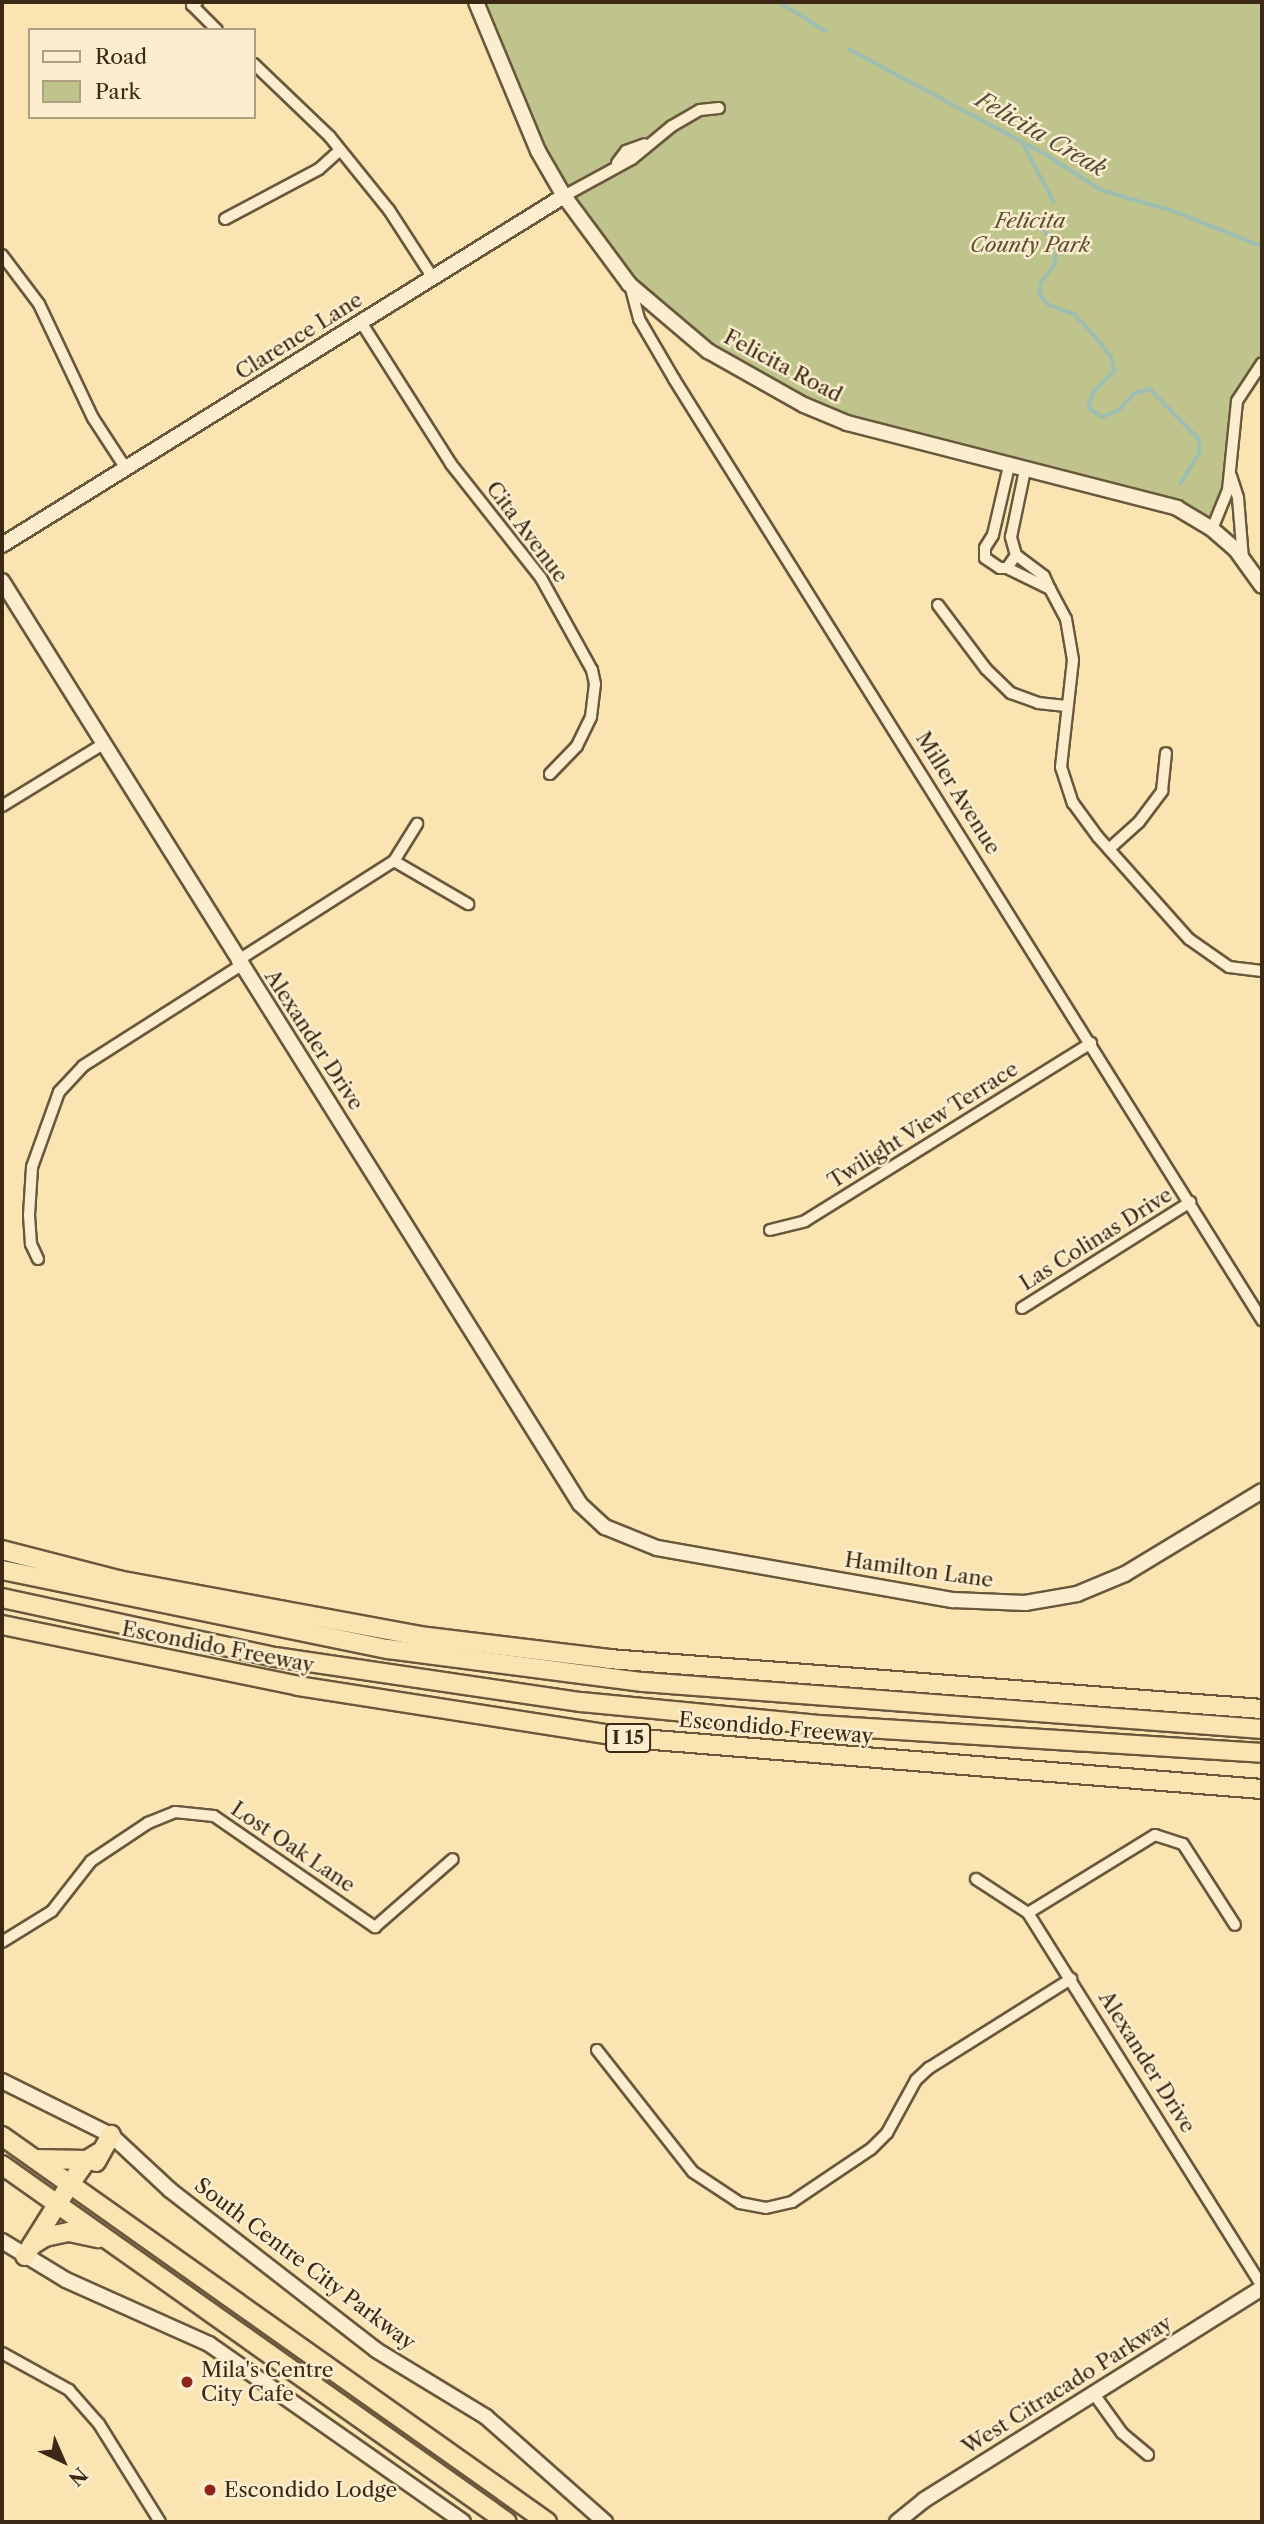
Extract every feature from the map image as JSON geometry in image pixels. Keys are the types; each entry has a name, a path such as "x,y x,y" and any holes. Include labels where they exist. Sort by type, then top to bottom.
{"highway":[{"path":"2,1550 118,1580 420,1636 622,1660 1262,1709"},
{"path":"2,1570 388,1649 643,1682 1262,1729"},
{"path":"2,1598 275,1657 581,1702 819,1725 1262,1753"},
{"name":"Escondido Freeway","path":"2,1625 298,1686 629,1738 1262,1789"},
{"path":"35,2159 93,2156 111,2135"},
{"path":"2,2136 547,2522"},
{"path":"28,2251 74,2187 95,2168 93,2156"},
{"path":"2,2165 507,2522"},
{"path":"28,2251 45,2237 69,2232 111,2243"}],"street":[{"name":"Felicita Road","path":"476,2 538,151 564,196 629,284 721,359 804,405 906,440 1158,502 1212,529 1243,559 1262,586"},
{"path":"194,4 215,28"},
{"path":"256,66 341,149 389,210 433,278"},
{"name":"Clarence Lane","path":"2,545 617,163 632,159 645,144 700,110 719,108"},
{"path":"225,219 319,169 341,149"},
{"path":"2,256 39,304 93,418 125,467"},
{"name":"Miller Avenue","path":"629,284 639,319 674,379 1262,1320"},
{"name":"Cita Avenue","path":"361,322 451,464 541,578 592,670 595,684 591,717 577,746 551,774"},
{"path":"1212,529 1231,476 1237,401 1262,363"},
{"path":"1009,466 993,535 985,548 991,566 1007,568 1050,589"},
{"path":"1025,470 1011,537 1016,555 1044,576 1066,619 1073,660 1061,767 1073,803 1109,849 1189,939 1229,967 1262,971"},
{"path":"1231,476 1238,498 1243,559"},
{"path":"1007,568 1016,555"},
{"name":"Alexander Drive","path":"2,582 239,963 391,1196 580,1503 594,1519"},
{"path":"938,605 986,669 1011,693 1038,703 1066,706"},
{"path":"2,806 103,744"},
{"path":"1109,849 1139,822 1162,791 1166,753"},
{"path":"38,1259 31,1244 29,1215 32,1167 59,1092 83,1066 394,861 417,824"},
{"path":"394,861 468,904"},
{"name":"Twilight View Terrace","path":"770,1230 805,1221 1091,1043"},
{"name":"Las Colinas Drive","path":"1022,1308 1189,1202"},
{"name":"Hamilton Lane","path":"594,1519 618,1535 657,1548 953,1600 1025,1603 1077,1594 1125,1574 1262,1491"},
{"name":"Lost Oak Lane","path":"2,1942 52,1910 91,1861 148,1823 175,1812 214,1816 375,1927 453,1859"},
{"path":"1028,1913 1155,1835 1183,1843 1235,1925"},
{"name":"Alexander Drive","path":"976,1879 1028,1913 1262,2287"},
{"path":"597,2050 693,2172 740,2203 766,2208 792,2202 871,2150 887,2133 916,2080 929,2068 1071,1979"},
{"name":"South Centre City Parkway","path":"2,2081 111,2135 170,2190 376,2350 486,2417 605,2522"},
{"path":"2,2241 28,2251 209,2344 463,2522"},
{"name":"West Citracado Parkway","path":"897,2522 924,2500 1262,2287"},
{"path":"2,2353 69,2390 99,2424 160,2522"},
{"path":"1094,2394 1122,2433 1148,2455"}],"green space":[{"name":"Felicita County Park","path":"476,2 1262,2 1262,363 1243,387 1231,476 1212,529 1195,517 906,441 767,385 647,301 564,196"}],"waterway":[{"name":"Felicita Creak","path":"779,2 826,31"},
{"name":"Felicita Creak","path":"849,49 1050,157 1101,190 1170,210 1262,246"},
{"path":"1024,145 1054,202"},
{"path":"1046,218 1044,228 1058,250 1054,266 1041,283 1040,295 1049,305 1074,314 1111,356 1115,371 1093,393 1089,408 1102,417 1119,410 1135,393 1150,389 1200,440 1200,453 1181,483"}],"place":[{"name":"Mila's Centre City Cafe","path":"187,2382"},
{"name":"Escondido Lodge","path":"210,2490"}]}
